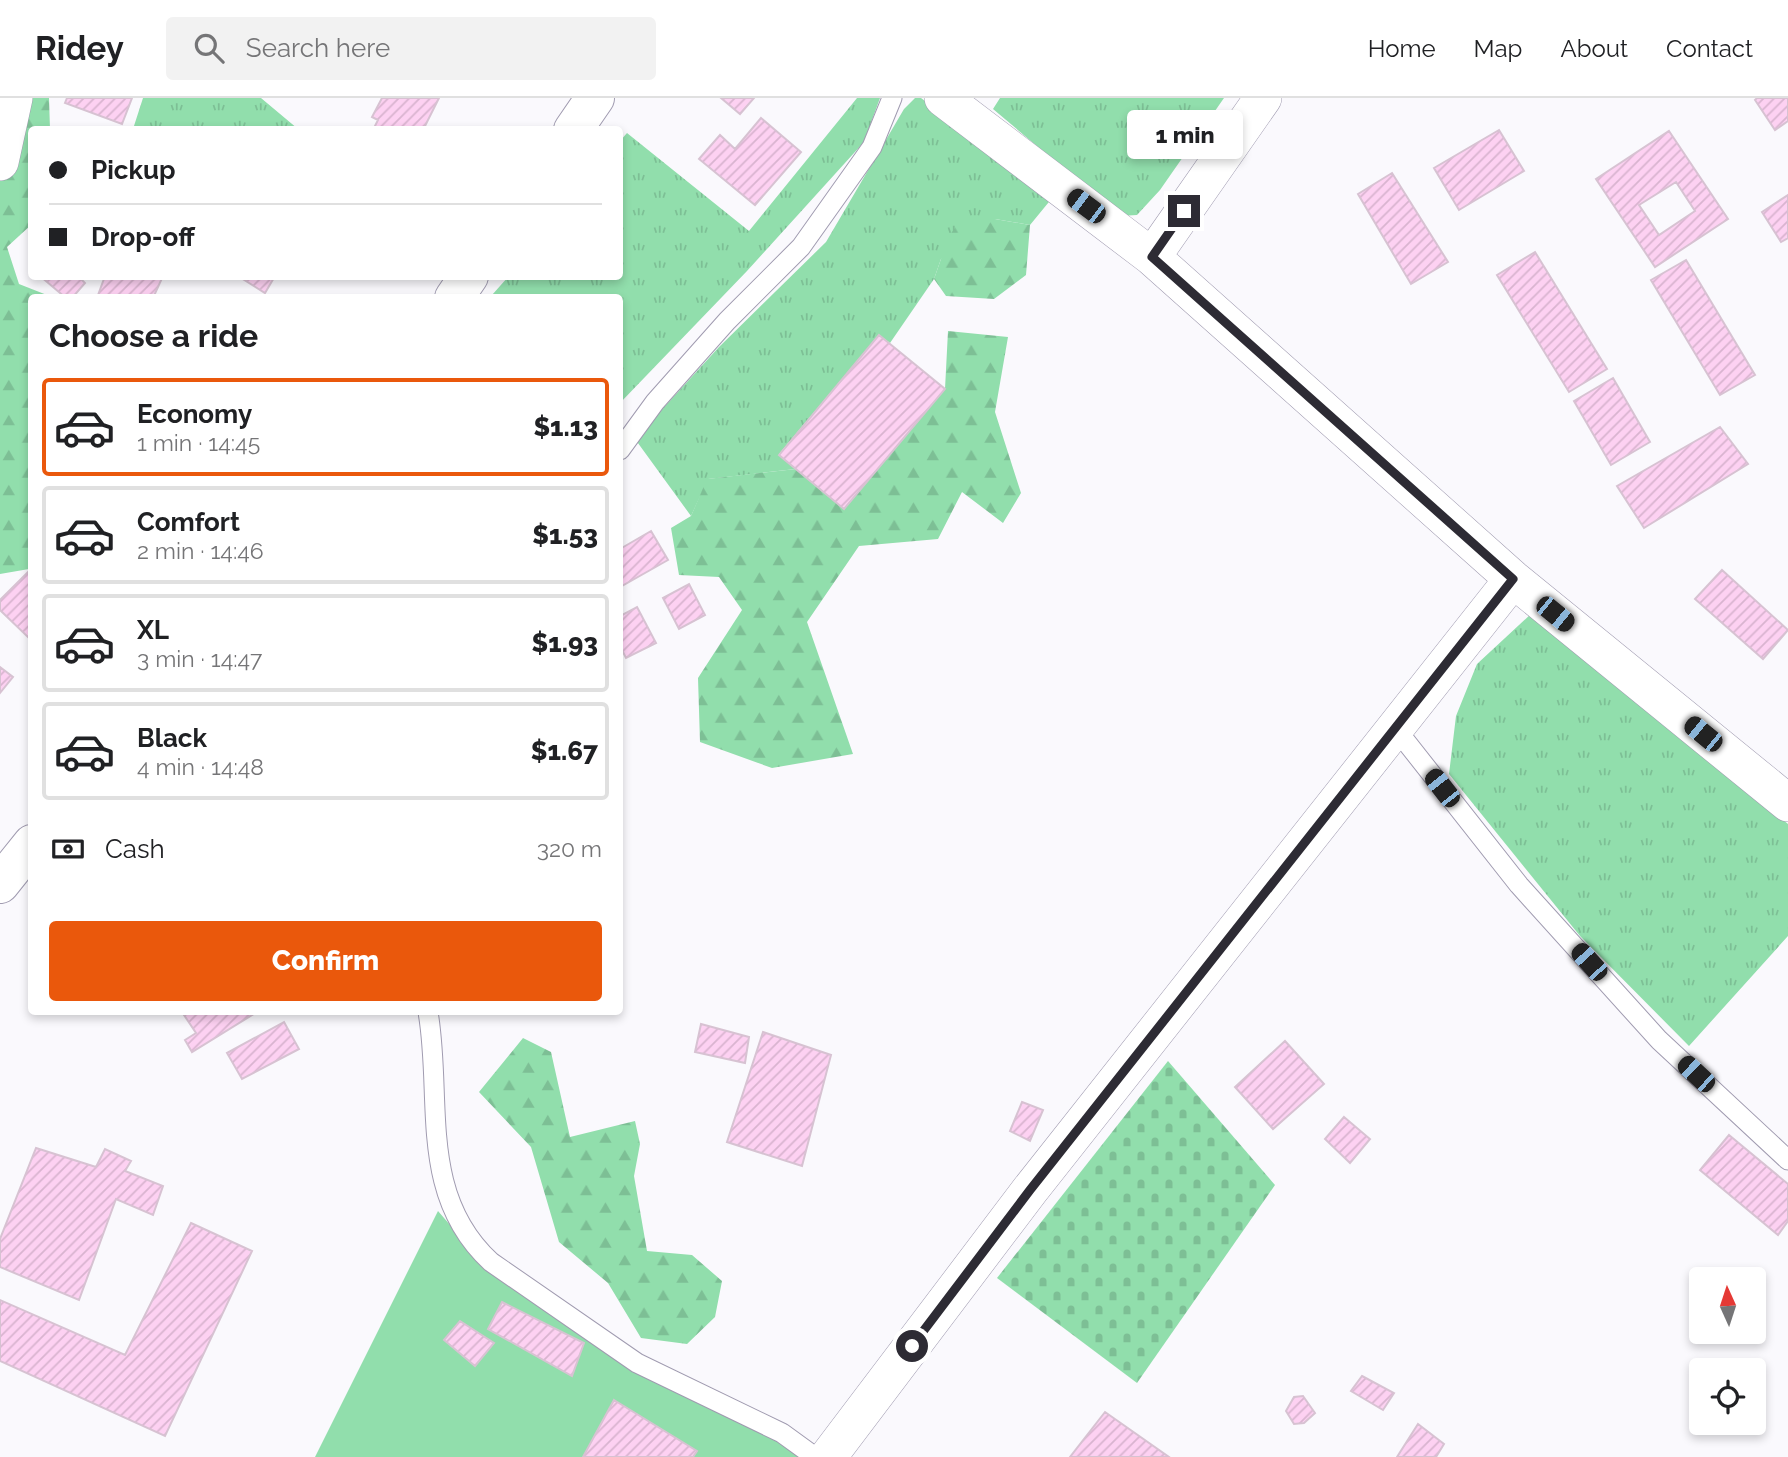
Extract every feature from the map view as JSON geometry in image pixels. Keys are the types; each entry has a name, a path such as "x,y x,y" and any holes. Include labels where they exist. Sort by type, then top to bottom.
{"highway":[{"path":"576,126 596,98"},
{"path":"0,884 28,849"}],"street":[{"path":"0,162 14,98"},
{"path":"943,98 1152,257 1513,579 1788,803"},
{"path":"1152,257 1263,98"},
{"path":"828,1457 1030,1190 1513,579"}],"lane":[{"path":"623,446 655,402 727,321 802,247 872,146 891,98"},
{"path":"1396,729 1519,885 1650,1030 1788,1160"},
{"path":"428,1015 433,1124 452,1212 470,1243 491,1262 637,1363 782,1433 815,1457"}],"green space":[{"path":"6,98 49,98 50,126 28,126 28,228 7,247 19,284 44,294 28,294 28,569 0,574 0,125"},
{"path":"143,98 261,98 294,126 134,126"},
{"path":"857,98 880,98 864,142 747,271 623,400 623,294 493,294 505,280 623,280 623,138 627,133 749,231"},
{"path":"915,98 921,98 1053,197 1030,225 995,219 941,259 934,279 890,343 879,335 779,454 796,469 708,479 691,516 635,439 719,347 826,242 904,109"},
{"path":"1000,98 1224,98 1160,190 1137,215 1120,216 993,109"},
{"path":"995,219 1030,225 1026,275 994,299 946,296 934,279 949,236 961,220"},
{"path":"948,331 1008,337 995,412 1021,493 1003,523 962,492 938,539 859,546 807,622 853,754 772,768 700,742 698,678 742,610 719,577 679,575 671,528 691,516 707,479 796,469 844,508 945,389"},
{"path":"1532,613 1788,824 1788,936 1689,1046 1580,936 1449,774 1456,716 1477,664"},
{"path":"523,1038 551,1052 570,1137 635,1121 640,1144 634,1176 647,1251 692,1255 722,1281 715,1317 687,1344 641,1338 608,1283 559,1242 531,1147 479,1092"},
{"path":"1168,1061 1275,1185 1137,1383 997,1278"},
{"path":"438,1211 482,1262 751,1421 801,1457 315,1457"}],"building":[{"path":"67,98 132,98 122,124 65,103"},
{"path":"382,98 439,98 425,126 375,126 378,120 372,117"},
{"path":"721,98 754,98 740,114"},
{"path":"1788,98 1788,121 1775,130 1755,100"},
{"path":"761,118 801,152 755,205 699,159 720,135 735,149"},
{"path":"1499,130 1524,171 1459,210 1434,168"},
{"path":"1669,131 1728,219 1655,267 1596,179","holes":["1676,182 1695,211 1659,235 1639,205"]},
{"path":"1392,173 1448,262 1411,284 1358,194"},
{"path":"1788,195 1788,238 1781,242 1762,212"},
{"path":"1535,252 1607,369 1569,392 1497,275"},
{"path":"1686,260 1755,375 1720,395 1651,280"},
{"path":"45,280 82,280 85,283 75,294 61,294"},
{"path":"104,280 161,280 155,294 98,294"},
{"path":"244,280 273,280 265,293"},
{"path":"879,335 945,389 844,509 779,455"},
{"path":"1613,378 1650,442 1611,465 1574,401"},
{"path":"1720,427 1748,464 1644,528 1617,486"},
{"path":"651,531 668,560 623,585 623,547"},
{"path":"1722,570 1788,630 1763,659 1695,599"},
{"path":"28,572 28,637 0,610 0,600"},
{"path":"689,584 705,615 679,629 663,598"},
{"path":"637,607 656,643 626,658 623,652 623,614"},
{"path":"0,667 13,677 0,693"},
{"path":"184,1015 252,1015 192,1052 185,1040 196,1033"},
{"path":"284,1022 299,1049 242,1079 227,1053"},
{"path":"701,1024 749,1037 745,1063 695,1052"},
{"path":"763,1032 831,1055 802,1166 727,1142"},
{"path":"1285,1041 1324,1084 1273,1129 1235,1087"},
{"path":"1022,1102 1043,1110 1030,1141 1010,1131"},
{"path":"1344,1117 1370,1139 1350,1163 1325,1139"},
{"path":"1729,1135 1788,1184 1788,1221 1778,1235 1700,1170"},
{"path":"36,1148 96,1167 105,1149 131,1161 125,1171 163,1186 153,1215 116,1199 79,1300 0,1267 0,1239"},
{"path":"191,1223 252,1251 165,1436 0,1361 0,1300 125,1355"},
{"path":"502,1302 584,1343 572,1376 488,1329"},
{"path":"460,1321 494,1343 475,1366 444,1340"},
{"path":"1362,1376 1394,1393 1383,1410 1351,1391"},
{"path":"1303,1396 1315,1413 1304,1423 1294,1424 1286,1411 1294,1397"},
{"path":"614,1400 697,1451 693,1457 583,1457"},
{"path":"1105,1412 1169,1457 1070,1457"},
{"path":"1418,1424 1444,1444 1436,1457 1397,1457"}],"route":[{"path":"912,1346 1030,1190 1513,579 1152,257 1184,211"}]}
